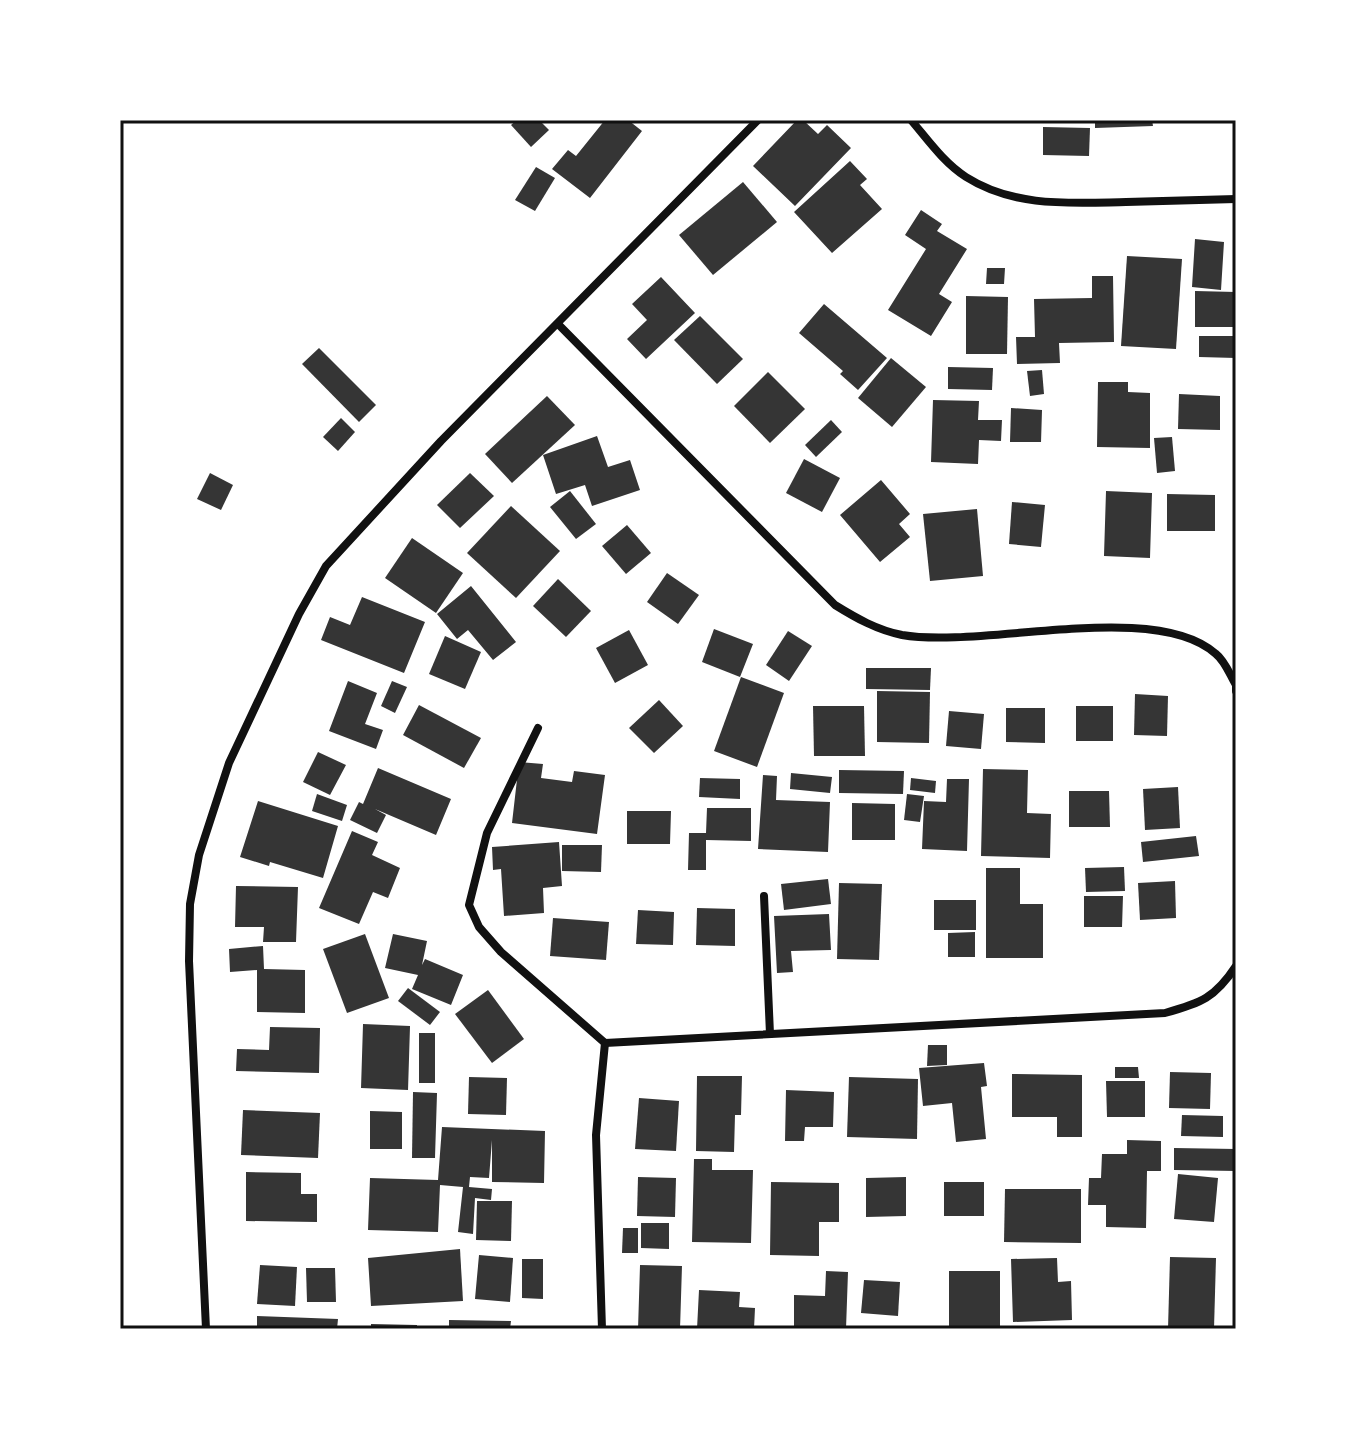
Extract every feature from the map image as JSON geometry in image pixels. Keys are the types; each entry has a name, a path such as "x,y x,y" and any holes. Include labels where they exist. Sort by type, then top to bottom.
{"street":[{"path":"206,1329 189,961 190,904 199,855 229,763 299,614 326,566 441,441 758,120"},
{"path":"911,120 943,158 965,176 996,192 1031,201 1236,199"},
{"path":"558,324 835,605 864,623 902,635 1136,628 1170,632 1197,641 1218,655 1236,685 1236,691"},
{"path":"538,728 487,833 469,905 479,927 501,952 605,1043 1165,1013 1200,1004 1222,987 1236,966"},
{"path":"764,896 770,1034"},
{"path":"602,1329 596,1135 605,1043"}],"building":[{"path":"517,120 539,120 549,130 531,147 511,125"},
{"path":"605,120 628,120 642,131 590,198 552,169 568,150 576,156"},
{"path":"797,120 803,120 818,134 827,125 851,148 795,206 753,166"},
{"path":"1095,120 1152,120 1153,126 1095,128"},
{"path":"1043,127 1090,128 1089,156 1043,155"},
{"path":"850,161 867,179 860,185 882,209 832,253 794,212"},
{"path":"536,167 555,178 535,211 515,200"},
{"path":"743,182 777,222 713,275 679,235"},
{"path":"921,210 942,224 937,231 967,249 939,294 952,302 931,336 888,310 926,249 905,235"},
{"path":"1195,239 1224,242 1221,290 1192,287"},
{"path":"1127,256 1182,259 1176,349 1121,346"},
{"path":"987,268 1005,268 1004,284 986,284"},
{"path":"1092,276 1113,276 1114,342 1059,343 1060,363 1017,364 1016,337 1035,337 1034,299 1092,298"},
{"path":"661,277 695,313 646,359 627,339 647,320 632,304"},
{"path":"1195,291 1236,292 1236,327 1195,327"},
{"path":"966,296 1008,297 1007,354 966,354"},
{"path":"824,304 887,358 858,390 840,374 843,371 799,333"},
{"path":"700,316 743,359 717,384 674,340"},
{"path":"1199,336 1236,336 1236,358 1199,357"},
{"path":"319,348 376,405 359,422 302,364"},
{"path":"891,358 926,387 892,427 858,398"},
{"path":"948,367 993,368 992,390 948,389"},
{"path":"1042,370 1044,394 1030,396 1027,371"},
{"path":"768,372 805,409 770,443 734,406"},
{"path":"1098,382 1128,382 1128,392 1150,393 1150,448 1097,447"},
{"path":"1179,394 1220,396 1220,430 1178,429"},
{"path":"547,396 575,425 512,483 485,454"},
{"path":"933,400 979,401 978,420 1002,420 1001,441 979,440 978,464 931,462"},
{"path":"1011,408 1042,410 1041,442 1010,442"},
{"path":"341,418 355,432 338,451 323,437"},
{"path":"831,420 842,432 816,457 805,445"},
{"path":"597,436 608,467 630,460 640,490 592,506 585,485 556,494 543,455"},
{"path":"1172,437 1175,471 1157,473 1154,438"},
{"path":"804,459 840,478 822,512 786,493"},
{"path":"210,473 233,485 221,510 197,499"},
{"path":"470,473 494,496 460,528 437,505"},
{"path":"881,480 910,514 899,524 910,537 880,562 840,515"},
{"path":"570,491 596,524 576,539 550,507"},
{"path":"1106,491 1152,493 1150,558 1104,556"},
{"path":"1167,494 1215,495 1215,531 1167,531"},
{"path":"1012,502 1045,505 1041,547 1009,544"},
{"path":"511,506 560,551 516,598 467,553"},
{"path":"977,509 983,576 930,581 923,514"},
{"path":"627,525 651,553 626,574 602,546"},
{"path":"412,538 463,573 436,613 385,578"},
{"path":"667,573 699,595 678,624 647,602"},
{"path":"558,579 591,611 566,637 533,606"},
{"path":"471,586 516,642 493,660 468,630 457,639 437,614"},
{"path":"362,597 425,622 404,673 321,640 330,617 350,625"},
{"path":"714,629 753,644 740,677 702,662"},
{"path":"629,630 648,665 615,683 596,648"},
{"path":"788,631 812,646 789,681 766,665"},
{"path":"445,636 481,652 465,689 429,674"},
{"path":"866,668 931,668 930,690 866,689"},
{"path":"741,677 784,693 757,767 714,751"},
{"path":"348,681 377,693 365,724 383,730 376,749 329,731"},
{"path":"392,681 407,687 395,713 381,706"},
{"path":"877,691 930,692 929,743 877,742"},
{"path":"1135,694 1168,696 1167,736 1134,735"},
{"path":"659,700 683,726 654,753 629,728"},
{"path":"419,705 481,738 464,768 403,735"},
{"path":"813,706 864,706 865,756 814,756"},
{"path":"1076,706 1113,706 1113,741 1076,741"},
{"path":"1006,708 1045,708 1045,743 1006,742"},
{"path":"949,711 984,714 981,749 946,746"},
{"path":"318,752 346,765 330,795 303,782"},
{"path":"519,762 543,764 541,778 572,782 574,771 605,775 597,834 512,823"},
{"path":"378,768 451,799 436,835 375,809 386,815 377,833 350,820 359,802 363,804"},
{"path":"983,769 1028,770 1027,813 1051,814 1050,858 981,856"},
{"path":"839,770 904,771 903,794 839,793"},
{"path":"791,773 832,777 830,793 790,789"},
{"path":"763,775 777,776 776,800 830,802 828,852 758,849"},
{"path":"700,778 740,779 740,799 699,797"},
{"path":"911,778 936,781 935,793 910,790"},
{"path":"947,779 969,779 967,851 922,849 924,801 946,802"},
{"path":"1178,787 1180,828 1145,830 1143,789"},
{"path":"1069,791 1109,791 1110,827 1069,827"},
{"path":"317,794 347,805 342,821 312,811"},
{"path":"907,794 924,796 920,822 904,820"},
{"path":"258,801 338,826 323,878 270,862 269,866 240,857"},
{"path":"852,803 895,804 895,840 852,840"},
{"path":"707,808 751,808 751,841 706,840 706,870 688,870 689,833 706,833"},
{"path":"627,811 671,811 670,844 627,844"},
{"path":"352,831 378,842 372,855 400,868 388,898 373,892 359,924 319,908"},
{"path":"1196,836 1199,856 1143,862 1141,842"},
{"path":"559,842 562,886 543,888 544,913 504,916 501,869 493,870 492,847"},
{"path":"562,845 602,845 601,872 562,871"},
{"path":"1124,867 1125,891 1086,892 1085,868"},
{"path":"986,868 1020,868 1020,904 1043,904 1043,958 986,958"},
{"path":"828,879 831,904 784,910 781,884"},
{"path":"1175,881 1176,918 1140,920 1138,883"},
{"path":"839,883 882,884 879,960 837,959"},
{"path":"236,886 298,887 296,942 263,942 264,927 235,927"},
{"path":"1084,896 1123,896 1122,927 1084,927"},
{"path":"934,900 976,900 976,930 934,930"},
{"path":"697,908 735,909 735,946 696,945"},
{"path":"638,910 674,912 673,945 636,944"},
{"path":"829,914 831,950 791,951 793,972 777,973 774,916"},
{"path":"553,918 609,922 606,960 550,956"},
{"path":"975,932 975,957 948,957 948,933"},
{"path":"365,934 389,998 347,1013 323,949"},
{"path":"393,934 427,941 422,965 425,959 463,975 451,1005 412,989 418,975 385,968"},
{"path":"263,946 264,969 305,970 305,1013 257,1012 257,970 230,972 229,949"},
{"path":"408,988 440,1012 430,1025 398,1001"},
{"path":"488,990 524,1039 492,1063 455,1014"},
{"path":"363,1024 410,1026 408,1090 361,1088"},
{"path":"270,1027 320,1028 319,1073 236,1071 237,1049 269,1050"},
{"path":"419,1033 435,1033 435,1083 419,1083"},
{"path":"928,1045 947,1045 947,1065 927,1066"},
{"path":"984,1063 987,1086 981,1087 986,1139 956,1142 952,1103 923,1106 919,1068"},
{"path":"1115,1067 1138,1067 1139,1078 1115,1078"},
{"path":"1170,1072 1211,1073 1210,1109 1169,1108"},
{"path":"1012,1074 1082,1075 1082,1137 1057,1137 1057,1117 1012,1117"},
{"path":"697,1076 742,1076 741,1115 735,1115 734,1152 696,1151"},
{"path":"469,1077 507,1078 506,1115 468,1114"},
{"path":"849,1077 918,1079 917,1139 847,1137"},
{"path":"1106,1081 1145,1081 1145,1117 1107,1117"},
{"path":"786,1090 834,1092 833,1127 805,1127 804,1141 785,1141"},
{"path":"413,1092 437,1093 435,1158 412,1158"},
{"path":"639,1098 679,1101 676,1151 635,1149"},
{"path":"243,1110 320,1113 318,1158 241,1155"},
{"path":"370,1111 402,1112 402,1149 370,1149"},
{"path":"1182,1115 1223,1116 1223,1137 1181,1136"},
{"path":"442,1127 545,1131 544,1183 492,1182 492,1140 489,1178 470,1177 469,1187 492,1189 491,1200 475,1198 473,1234 458,1232 463,1187 440,1185 438,1232 368,1230 370,1178 438,1180"},
{"path":"1127,1140 1161,1141 1161,1171 1147,1171 1146,1228 1106,1227 1106,1205 1088,1205 1089,1178 1101,1178 1102,1154 1127,1154"},
{"path":"1174,1148 1236,1149 1236,1171 1174,1170"},
{"path":"694,1159 712,1159 712,1170 753,1170 751,1243 692,1242"},
{"path":"246,1172 301,1173 301,1194 317,1194 317,1222 246,1221"},
{"path":"1178,1174 1218,1178 1214,1222 1174,1219"},
{"path":"638,1177 676,1178 675,1217 637,1216"},
{"path":"906,1177 906,1216 866,1217 866,1178"},
{"path":"771,1182 839,1183 839,1222 819,1222 819,1256 770,1255"},
{"path":"944,1182 984,1182 984,1216 944,1216"},
{"path":"1005,1189 1081,1189 1081,1243 1004,1242"},
{"path":"477,1201 512,1201 511,1241 476,1240"},
{"path":"641,1223 669,1223 669,1249 641,1248"},
{"path":"623,1228 638,1228 638,1253 622,1253"},
{"path":"460,1249 463,1301 371,1306 368,1258"},
{"path":"479,1255 513,1258 510,1302 475,1299"},
{"path":"1170,1257 1216,1258 1214,1329 1168,1329"},
{"path":"1057,1258 1058,1282 1071,1281 1072,1320 1013,1322 1011,1259"},
{"path":"522,1259 543,1259 543,1299 522,1298"},
{"path":"260,1265 297,1267 295,1306 257,1304"},
{"path":"640,1265 682,1266 680,1329 638,1329"},
{"path":"306,1268 335,1268 336,1302 307,1302"},
{"path":"826,1271 848,1272 846,1329 794,1328 794,1295 825,1296"},
{"path":"949,1271 1000,1271 1000,1329 949,1329"},
{"path":"864,1280 900,1282 898,1316 861,1313"},
{"path":"699,1290 740,1292 739,1307 755,1308 754,1329 697,1329"},
{"path":"257,1316 338,1319 337,1329 257,1329"},
{"path":"449,1320 511,1321 510,1329 449,1329"},
{"path":"371,1324 417,1325 417,1329 371,1329"}]}
